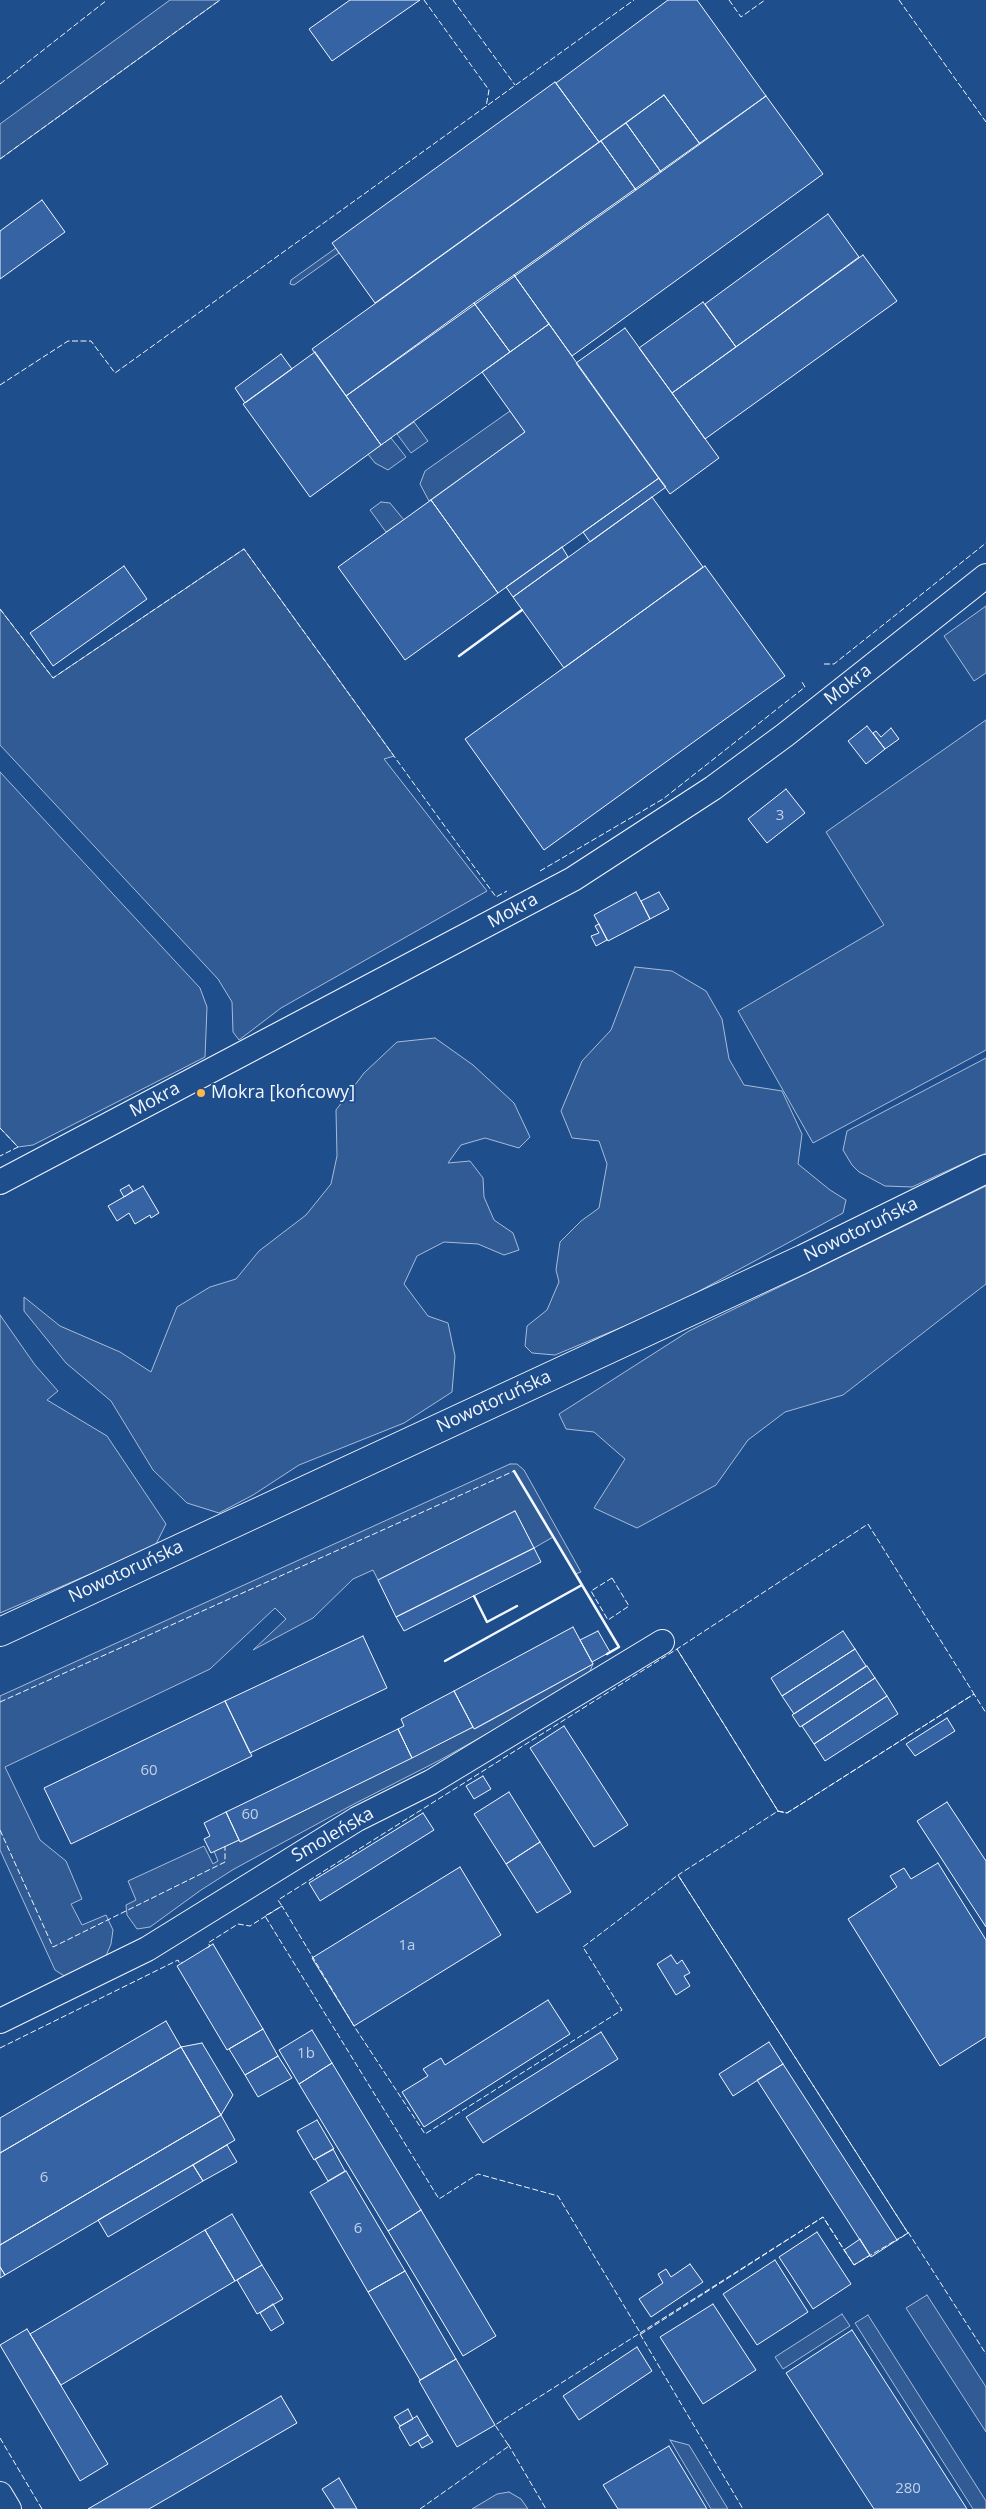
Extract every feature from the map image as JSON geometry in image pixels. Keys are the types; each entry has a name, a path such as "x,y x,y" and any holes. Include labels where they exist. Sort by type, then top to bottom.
{"main road":[{"name":"Nowotoruńska","path":"0,1632 803,1259 986,1169"}],"street":[{"name":"Mokra","path":"0,1182 581,874 713,788 785,735 986,576"},
{"name":"Smoleńska","path":"0,2021 147,1949 357,1819 431,1782 498,1739 575,1697 662,1642"},
{"path":"0,2494 9,2509"}],"shaded area":[{"path":"170,0 220,0 0,159 0,124"},
{"path":"336,248 339,253 294,285 290,284 291,280"},
{"path":"510,411 525,432 429,501 420,484 425,471"},
{"path":"414,422 428,441 411,453 397,434"},
{"path":"391,438 406,457 388,470 375,463 368,454"},
{"path":"381,502 390,503 404,520 386,532 370,510"},
{"path":"244,549 394,756 384,759 487,891 281,1008 239,1040 233,1032 232,1002 218,979 0,745 0,609 53,678"},
{"path":"986,606 986,673 974,681 944,636"},
{"path":"986,720 986,1050 813,1143 738,1011 884,925 826,832"},
{"path":"0,772 200,988 207,1007 205,1057 33,1145 18,1147 0,1128"},
{"path":"635,967 672,971 706,991 722,1019 729,1059 744,1085 782,1091 802,1134 798,1164 830,1190 846,1200 843,1213 668,1308 555,1355 532,1353 525,1346 527,1326 547,1310 559,1282 556,1270 560,1242 581,1221 599,1208 607,1164 599,1141 572,1138 561,1111 582,1061 611,1030"},
{"path":"435,1038 473,1065 514,1103 530,1137 519,1148 485,1138 461,1145 448,1163 470,1161 483,1178 484,1197 494,1220 513,1233 519,1250 504,1255 478,1244 444,1242 417,1256 404,1284 428,1316 448,1323 455,1356 452,1392 404,1423 299,1465 253,1495 219,1513 187,1503 153,1470 111,1401 66,1363 24,1311 24,1297 60,1326 120,1352 151,1372 177,1307 210,1287 236,1279 259,1251 306,1215 331,1184 337,1156 336,1110 364,1073 397,1042"},
{"path":"986,1058 986,1153 912,1187 885,1186 859,1172 852,1165 843,1150 847,1131"},
{"path":"986,1186 986,1284 843,1395 785,1412 748,1440 716,1485 637,1528 594,1508 625,1459 594,1432 566,1429 559,1414 689,1331"},
{"path":"0,1315 35,1365 58,1391 47,1400 107,1436 166,1524 155,1546 0,1613"},
{"path":"510,1464 517,1464 524,1470 581,1572 575,1574 553,1537 534,1548 515,1511 378,1580 373,1570 353,1579 313,1618 253,1650 286,1619 275,1608 210,1669 5,1767 40,1840 66,1861 82,1899 71,1904 82,1925 106,1915 113,1930 111,1944 105,1958 66,1977 55,1970 0,1850 0,1696"},
{"path":"593,1664 587,1678 440,1760 234,1869 150,1927 137,1929 127,1915 126,1905 136,1900 128,1881 204,1846 213,1864 218,1861 214,1851 239,1840 241,1842 473,1727 475,1729"},
{"path":"927,2295 986,2387 986,2432 906,2308"},
{"path":"842,2314 850,2326 783,2369 775,2357"},
{"path":"868,2315 986,2501 986,2509 973,2509 855,2323"},
{"path":"670,2440 689,2445 728,2509 711,2509"},
{"path":"509,2492 521,2499 528,2509 472,2509 497,2494"}],"building":[{"path":"350,0 420,0 332,61 309,29"},
{"path":"668,0 697,0 766,96 700,144 664,95 599,142 556,83"},
{"path":"555,82 599,142 375,303 332,243"},
{"path":"664,95 700,144 661,172 626,123"},
{"path":"766,96 823,174 572,356 514,275"},
{"path":"626,123 661,172 636,190 601,141"},
{"path":"601,141 636,190 346,396 312,349"},
{"path":"42,200 65,232 0,279 0,231"},
{"path":"828,214 859,257 736,347 705,304"},
{"path":"863,255 897,301 705,439 672,393"},
{"path":"514,275 549,324 510,352 474,303"},
{"path":"703,302 736,347 672,393 639,348"},
{"path":"474,303 510,352 381,445 346,396"},
{"path":"549,324 659,478 498,593 431,500 525,432 482,372"},
{"path":"625,328 719,458 670,494 576,363"},
{"path":"315,352 381,445 310,497 243,404"},
{"path":"281,354 292,369 245,403 235,388"},
{"path":"659,478 666,487 590,542 583,532"},
{"path":"652,497 703,567 564,668 513,597"},
{"path":"431,500 498,593 405,660 338,567"},
{"path":"562,547 568,557 513,597 506,587"},
{"path":"124,566 147,599 53,666 30,633"},
{"path":"705,566 785,676 544,850 465,739"},
{"path":"867,726 885,749 866,764 848,741"},
{"path":"891,728 899,739 885,749 873,733 876,731 881,737"},
{"path":"786,789 805,813 767,843 748,819"},
{"path":"636,892 650,919 608,941 594,915"},
{"path":"659,892 669,909 650,919 641,901"},
{"path":"599,924 607,940 596,946 591,936 599,933 595,926"},
{"path":"129,1185 133,1191 124,1197 120,1190"},
{"path":"143,1186 159,1213 151,1218 150,1215 135,1224 129,1213 117,1221 108,1206"},
{"path":"515,1511 534,1548 396,1617 378,1580"},
{"path":"534,1548 541,1562 404,1631 396,1617"},
{"path":"573,1627 593,1664 474,1729 454,1691"},
{"path":"598,1631 610,1652 592,1662 580,1640"},
{"path":"843,1631 855,1649 782,1696 771,1678"},
{"path":"363,1636 387,1688 250,1753 225,1701"},
{"path":"855,1649 866,1666 794,1714 782,1696"},
{"path":"867,1666 875,1678 800,1727 792,1715"},
{"path":"875,1678 887,1696 814,1744 802,1726"},
{"path":"454,1691 473,1727 412,1758 398,1729 404,1726 401,1719"},
{"path":"887,1696 898,1714 825,1761 814,1744"},
{"path":"225,1701 252,1756 71,1844 44,1788"},
{"path":"947,1718 955,1731 915,1756 906,1744"},
{"path":"564,1726 628,1825 594,1847 530,1748"},
{"path":"398,1729 412,1758 240,1842 226,1812"},
{"path":"483,1776 491,1789 474,1799 466,1786"},
{"path":"509,1792 540,1842 506,1864 474,1814"},
{"path":"947,1802 986,1861 986,1927 917,1821"},
{"path":"226,1812 239,1840 211,1853 204,1839 210,1836 204,1823"},
{"path":"423,1813 434,1830 320,1901 309,1883"},
{"path":"540,1842 571,1892 537,1913 506,1864"},
{"path":"938,1863 986,1940 986,2037 940,2066 848,1919 897,1887 890,1876 904,1868 911,1879"},
{"path":"460,1867 501,1935 354,2026 312,1958"},
{"path":"213,1944 263,2029 227,2050 177,1966"},
{"path":"671,1955 677,1964 682,1960 690,1973 684,1976 690,1986 676,1995 657,1964"},
{"path":"548,2000 570,2034 424,2127 402,2092 428,2076 423,2069 441,2058 445,2065"},
{"path":"166,2021 181,2047 0,2153 0,2118"},
{"path":"263,2029 278,2056 245,2075 229,2049"},
{"path":"312,2030 332,2063 299,2084 279,2050"},
{"path":"601,2032 618,2059 483,2143 466,2117"},
{"path":"769,2042 783,2064 733,2096 719,2074"},
{"path":"202,2043 233,2095 221,2115 181,2047"},
{"path":"181,2047 221,2115 0,2245 0,2153"},
{"path":"278,2056 292,2078 258,2097 245,2075"},
{"path":"332,2063 421,2210 388,2231 299,2084"},
{"path":"783,2064 897,2240 871,2257 757,2080"},
{"path":"221,2115 235,2140 5,2275 0,2267 0,2245"},
{"path":"317,2120 334,2149 314,2160 297,2131"},
{"path":"227,2145 237,2162 203,2181 193,2165"},
{"path":"333,2149 345,2171 328,2181 315,2159"},
{"path":"193,2165 203,2181 108,2237 98,2220"},
{"path":"346,2171 405,2271 368,2292 310,2192"},
{"path":"421,2210 496,2336 463,2356 388,2231"},
{"path":"232,2214 262,2265 235,2281 205,2230"},
{"path":"205,2230 235,2281 61,2385 30,2334"},
{"path":"817,2232 851,2284 813,2309 779,2257"},
{"path":"860,2239 870,2255 854,2265 844,2250"},
{"path":"775,2260 808,2312 757,2345 723,2294"},
{"path":"690,2264 703,2282 651,2317 639,2299 663,2283 658,2274 666,2269 671,2277"},
{"path":"262,2265 283,2299 257,2314 237,2280"},
{"path":"0,2267 5,2275 0,2278"},
{"path":"405,2271 456,2359 420,2380 368,2292"},
{"path":"273,2304 284,2323 271,2331 260,2313"},
{"path":"713,2304 756,2370 703,2404 660,2337"},
{"path":"27,2329 108,2464 80,2481 0,2345"},
{"path":"852,2330 967,2509 874,2509 786,2373"},
{"path":"637,2347 652,2371 579,2420 563,2396"},
{"path":"456,2359 495,2425 457,2447 419,2381"},
{"path":"281,2396 297,2423 149,2509 88,2509"},
{"path":"408,2409 413,2419 400,2426 394,2417"},
{"path":"417,2416 428,2435 410,2446 399,2427"},
{"path":"428,2435 433,2442 422,2448 418,2441"},
{"path":"669,2446 707,2509 618,2509 603,2485"},
{"path":"339,2478 357,2509 335,2509 322,2489"}],"fence":[{"path":"0,84 107,0"},
{"path":"0,159 220,0"},
{"path":"424,0 489,90 486,107"},
{"path":"453,0 515,85"},
{"path":"0,385 68,341 91,341 115,373 634,0"},
{"path":"729,0 741,17 765,0"},
{"path":"899,0 986,122"},
{"path":"824,664 834,664 986,543"},
{"path":"0,609 53,678 244,549 496,897 507,891"},
{"path":"540,871 663,799 805,687 802,682"},
{"path":"0,1128 18,1147 0,1156"},
{"path":"0,1702 514,1471 619,1647 608,1653"},
{"path":"868,1524 974,1694 787,1813 778,1811 677,1649 868,1524"},
{"path":"612,1578 629,1606 608,1620 591,1591 612,1578"},
{"path":"207,1948 210,1946 208,1943 238,1924 250,1926 282,1906 278,1900 677,1649 778,1811 678,1875 908,2233 896,2241"},
{"path":"777,1811 787,1813 974,1694 986,1713"},
{"path":"0,1830 53,1947 225,1862 225,1846"},
{"path":"678,1875 908,2233 854,2265 823,2217 641,2334 558,2196 478,2174 439,2199 265,1916 282,1906 354,2026 425,2134 622,2010 583,1947 678,1875"},
{"path":"0,2048 178,1960 180,1964 183,1962"},
{"path":"420,2509 509,2446 495,2425 823,2217 846,2253"},
{"path":"908,2232 986,2354"},
{"path":"640,2334 743,2509"},
{"path":"0,2438 42,2509"},
{"path":"508,2444 546,2509"}],"wall":[{"path":"459,656 522,610"},
{"path":"514,1471 619,1647 607,1654"},
{"path":"445,1661 582,1585"},
{"path":"474,1596 487,1622 517,1606"}],"place":[{"name":"Mokra [końcowy]","path":"201,1093"}]}
